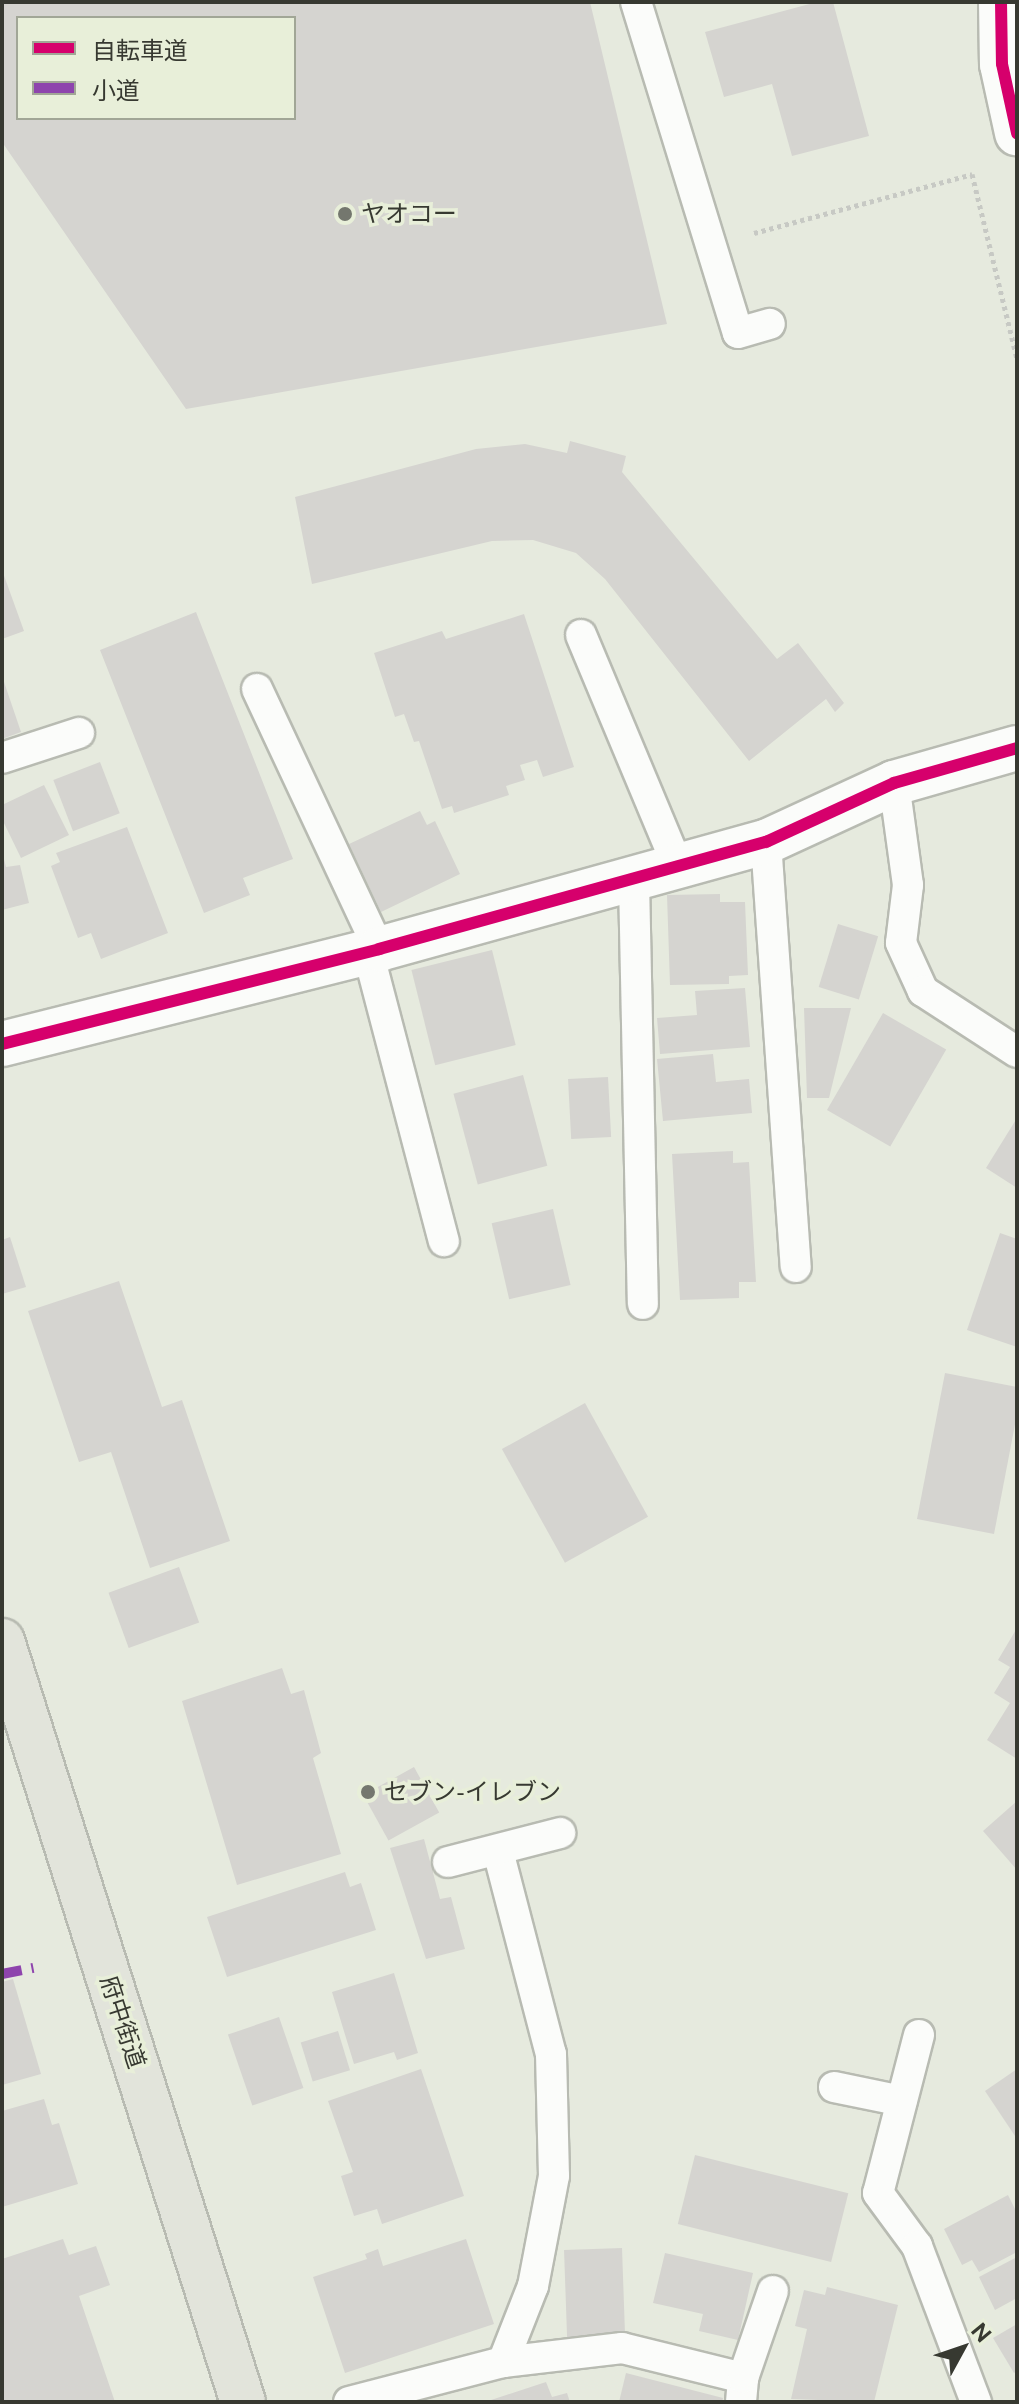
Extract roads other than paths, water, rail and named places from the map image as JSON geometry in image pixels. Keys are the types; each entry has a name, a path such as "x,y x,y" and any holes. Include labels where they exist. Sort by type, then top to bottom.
{"main road":[{"name":"府中街道","path":"2,1641 243,2402"}],"street":[{"path":"1001,2 1002,64 1017,133"},
{"path":"2,1044 634,881 766,842 894,783 1017,748"}],"lane":[{"path":"636,2 738,333 770,324"},
{"path":"581,635 678,867"},
{"path":"257,689 373,950 444,1241"},
{"path":"2,758 79,733"},
{"path":"894,783 908,885 901,943 923,991 1017,1052"},
{"path":"766,842 796,1267"},
{"path":"634,881 643,1304"},
{"path":"448,1862 560,1833"},
{"path":"498,1851 551,2054 554,2176 533,2286 503,2362"},
{"path":"919,2035 878,2193 917,2246 976,2402"},
{"path":"834,2087 902,2101"},
{"path":"349,2402 503,2362 622,2348 742,2390 773,2291"}],"place":[{"name":"ヤオコー","path":"345,214"},
{"name":"セブン-イレブン","path":"368,1792"}]}
